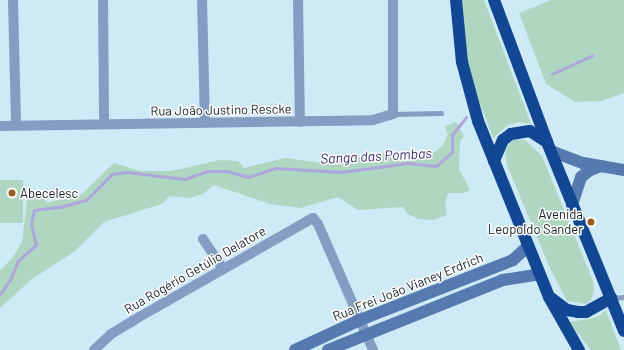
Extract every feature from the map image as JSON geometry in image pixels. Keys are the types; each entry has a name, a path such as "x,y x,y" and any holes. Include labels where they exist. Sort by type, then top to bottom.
{"highway":[{"path":"456,0 466,80 494,160 549,297 579,350"},
{"path":"494,0 572,205 624,331"},
{"path":"494,160 503,140 511,134 530,131 549,146"},
{"path":"549,297 567,310 578,312 590,310 611,298"}],"street":[{"path":"13,0 16,126"},
{"path":"103,0 104,124"},
{"path":"202,0 205,122"},
{"path":"298,0 300,122"},
{"path":"393,0 393,114"},
{"name":"Rua João Justino Rescke","path":"0,126 373,120 393,114"},
{"path":"549,146 577,161 624,170"},
{"path":"572,205 581,177 590,170 601,166"},
{"name":"Rua Rogério Getúlio Delatore","path":"94,350 111,334 134,320 313,218 318,224 360,320"},
{"path":"203,239 223,269"},
{"name":"Rua Frei João Vianey Erdrich","path":"295,350 360,320 513,260 528,246"},
{"name":"Rua Frei João Vianey Erdrich","path":"328,350 366,333 503,280 540,274"},
{"path":"360,320 373,350"}],"lane":[{"name":"Rua João Justino Rescke","path":"393,114 441,113"},
{"path":"611,298 624,297"}],"green space":[{"path":"461,0 484,0 531,124 520,122 508,125 493,138 469,75"},
{"path":"551,0 624,0 624,93 602,101 575,102 546,84 519,13"},
{"path":"456,122 464,136 460,141 459,169 470,190 464,193 449,193 445,202 447,215 434,220 418,219 408,214 403,207 358,210 338,197 300,208 270,204 214,185 203,194 190,198 169,196 162,204 104,222 74,252 32,279 0,308 0,271 13,257 22,242 28,191 40,191 47,203 82,194 114,163 140,171 171,171 220,160 238,161 244,168 285,158 322,163 389,152 435,152 442,146 448,135 445,126"},
{"path":"516,139 525,140 542,156 593,281 594,291 591,300 586,304 567,301 550,268 507,165 505,152 509,144"},
{"name":"Abecelesc","path":"0,180 23,180 23,223 0,223"},
{"path":"606,310 621,350 591,350 569,322 599,316"}],"waterway":[{"name":"Sanga das Pombas","path":"552,74 593,55"},
{"name":"Sanga das Pombas","path":"0,294 11,278 18,261 36,245 31,223 34,210 60,207 86,200 112,174 126,172 185,179 207,171 227,171 248,177 276,168 341,172 408,163 436,166 452,152 452,135 466,117"}],"place":[{"name":"Abecelesc","path":"12,193"},
{"name":"Avenida Leopoldo Sander","path":"591,222"}]}
